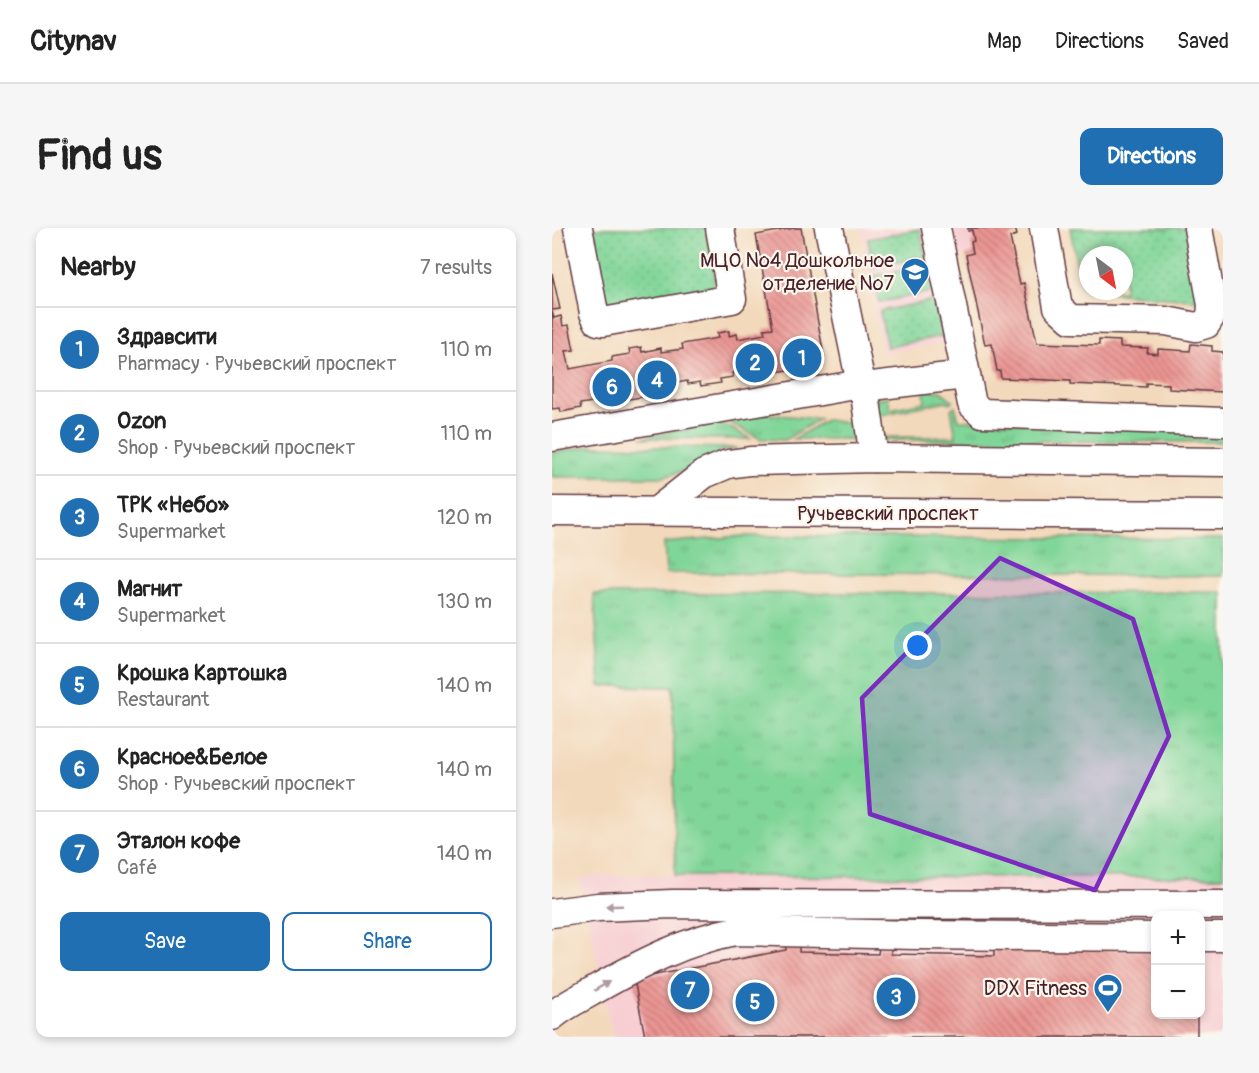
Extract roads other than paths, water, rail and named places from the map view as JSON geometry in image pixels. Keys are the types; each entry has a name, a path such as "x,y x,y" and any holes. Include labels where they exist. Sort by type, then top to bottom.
{"street":[{"path":"579,228 594,314 598,321 603,322 732,299 720,228"},
{"path":"829,228 862,386 874,458"},
{"path":"936,228 972,404 981,413 1223,422"},
{"path":"1044,228 1058,307 1071,319 1166,321 1196,327 1206,324 1211,316 1212,305 1198,228"},
{"path":"552,437 862,386 965,375"},
{"path":"657,511 704,474 728,464 750,461 874,458 1223,462"},
{"name":"Ручьевский проспект","path":"552,510 1223,515"},
{"path":"672,904 673,949"},
{"path":"552,913 598,907 672,904 1223,905"},
{"path":"823,904 823,933"},
{"path":"917,935 918,904"},
{"path":"552,1016 613,979 673,949 713,935 736,931 1151,937"},
{"path":"1205,937 1223,938"}],"place":[{"name":"МЦО №4 Дошкольное отделение №7","path":"915,298"},
{"name":"Здравсити","path":"802,358"},
{"name":"Ozon","path":"755,363"},
{"name":"Магнит","path":"657,380"},
{"name":"Красное&Белое","path":"612,387"},
{"name":"Эталон кофе","path":"690,990"},
{"name":"ТРК «Небо»","path":"896,997"},
{"name":"Крошка Картошка","path":"755,1002"},
{"name":"DDX Fitness","path":"1108,1014"}]}
